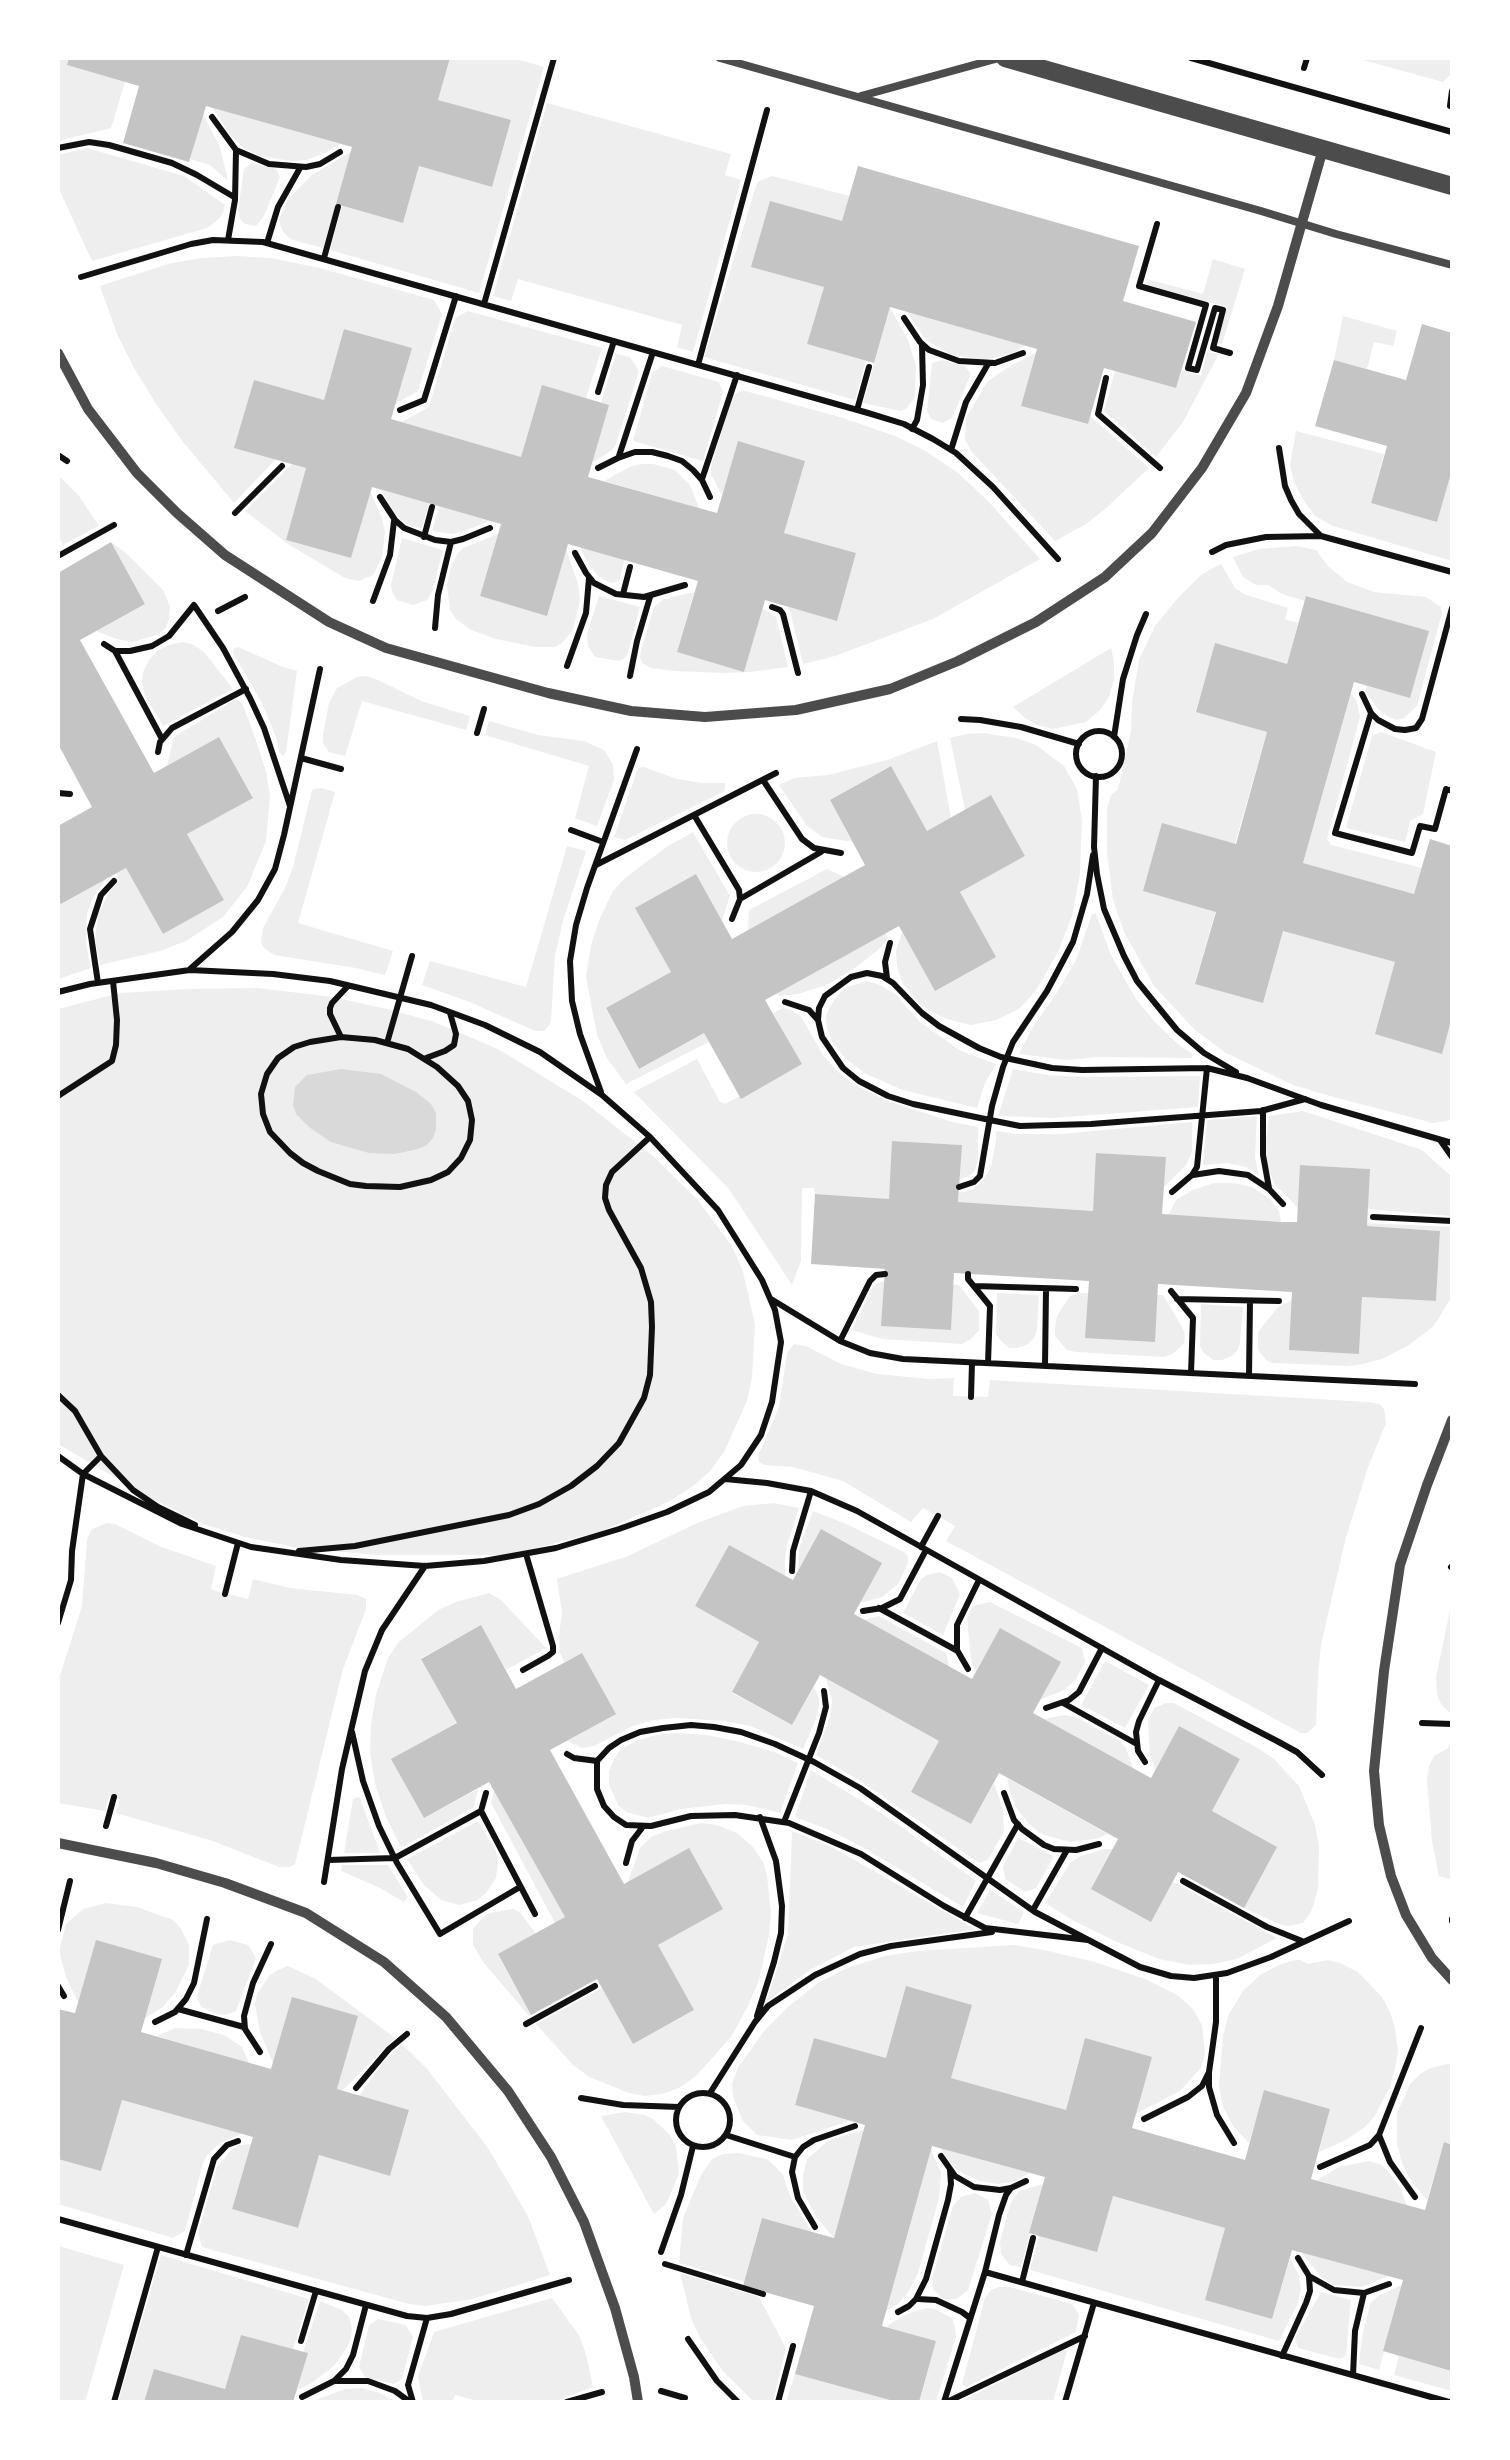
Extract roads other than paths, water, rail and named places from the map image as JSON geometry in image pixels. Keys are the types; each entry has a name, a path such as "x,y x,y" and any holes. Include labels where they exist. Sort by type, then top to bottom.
{"street":[{"path":"1002,58 1452,186"},
{"path":"58,353 88,409 137,473 177,513 226,555 329,622 386,648 631,711 705,718 796,710 890,689 958,661 1036,622 1105,577 1152,533 1202,468 1246,393 1278,306 1323,148"},
{"path":"1452,1420 1400,1565 1374,1771 1379,1825 1406,1914 1432,1958 1452,1980"},
{"path":"58,1843 208,1878 306,1913 384,1962 446,2018 508,2091 551,2157 584,2222 615,2308 638,2402"}],"lane":[{"path":"720,58 1452,266"},
{"path":"856,97 1002,58"}]}
